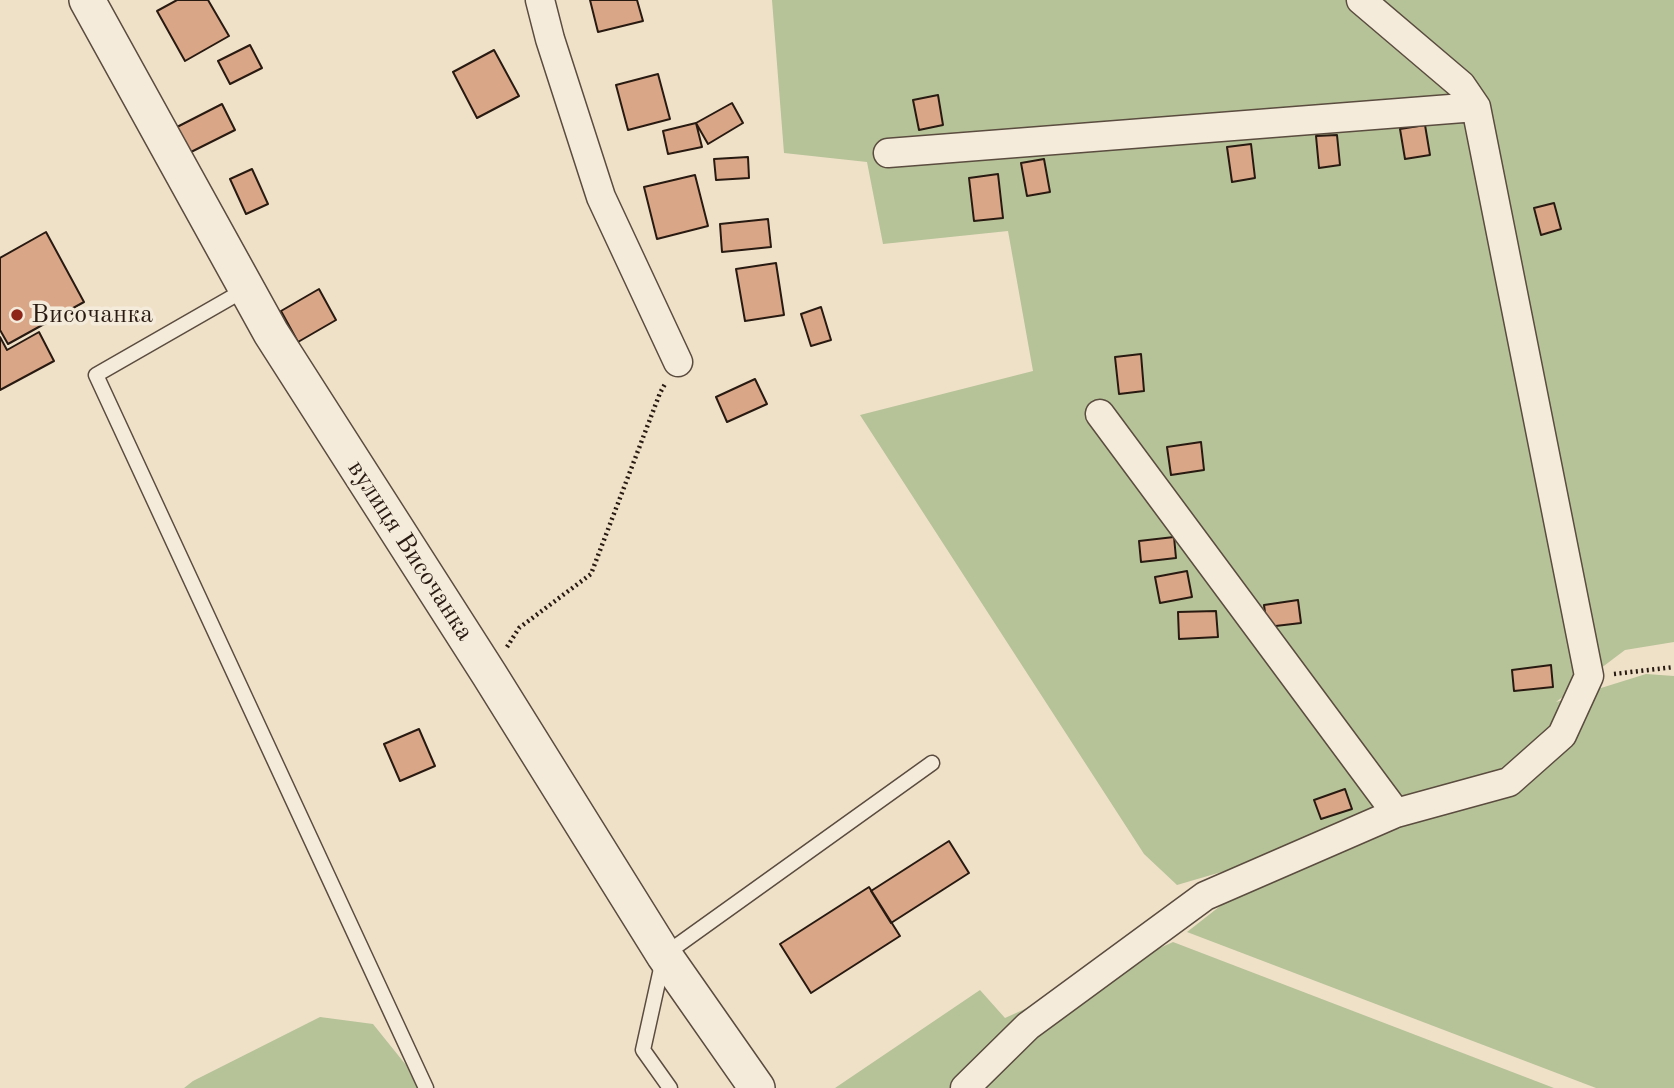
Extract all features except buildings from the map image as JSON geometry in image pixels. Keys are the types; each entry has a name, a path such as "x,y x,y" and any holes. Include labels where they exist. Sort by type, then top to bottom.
{"street":[{"name":"вулиця Височанка","path":"88,0 271,333 489,674 664,955 757,1088"},
{"path":"540,0 601,197 678,362"},
{"path":"965,1088 1028,1026 1205,896 1396,813 1509,782 1562,735 1589,676 1476,107 1461,85 1361,0"},
{"path":"888,153 1476,107"},
{"path":"1100,414 1396,813"}],"lane":[{"path":"246,289 96,375 426,1088"},
{"path":"670,1088 643,1050 664,955 932,763"}],"path":[{"path":"489,674 519,628 591,574 660,393 678,362"},
{"path":"1589,676 1674,667"}],"green space":[{"path":"772,0 1674,0 1674,642 1625,650 1556,702 1646,674 1674,676 1674,1088 1596,1088 1187,932 1247,885 1392,822 1177,885 1144,854 860,415 1033,371 1008,231 883,244 867,162 784,153"},
{"path":"1173,942 1554,1088 835,1088 980,990 1005,1018"},
{"path":"320,1017 373,1024 406,1065 417,1088 184,1088 193,1081"}],"place":[{"name":"Височанка","path":"17,315"}]}
